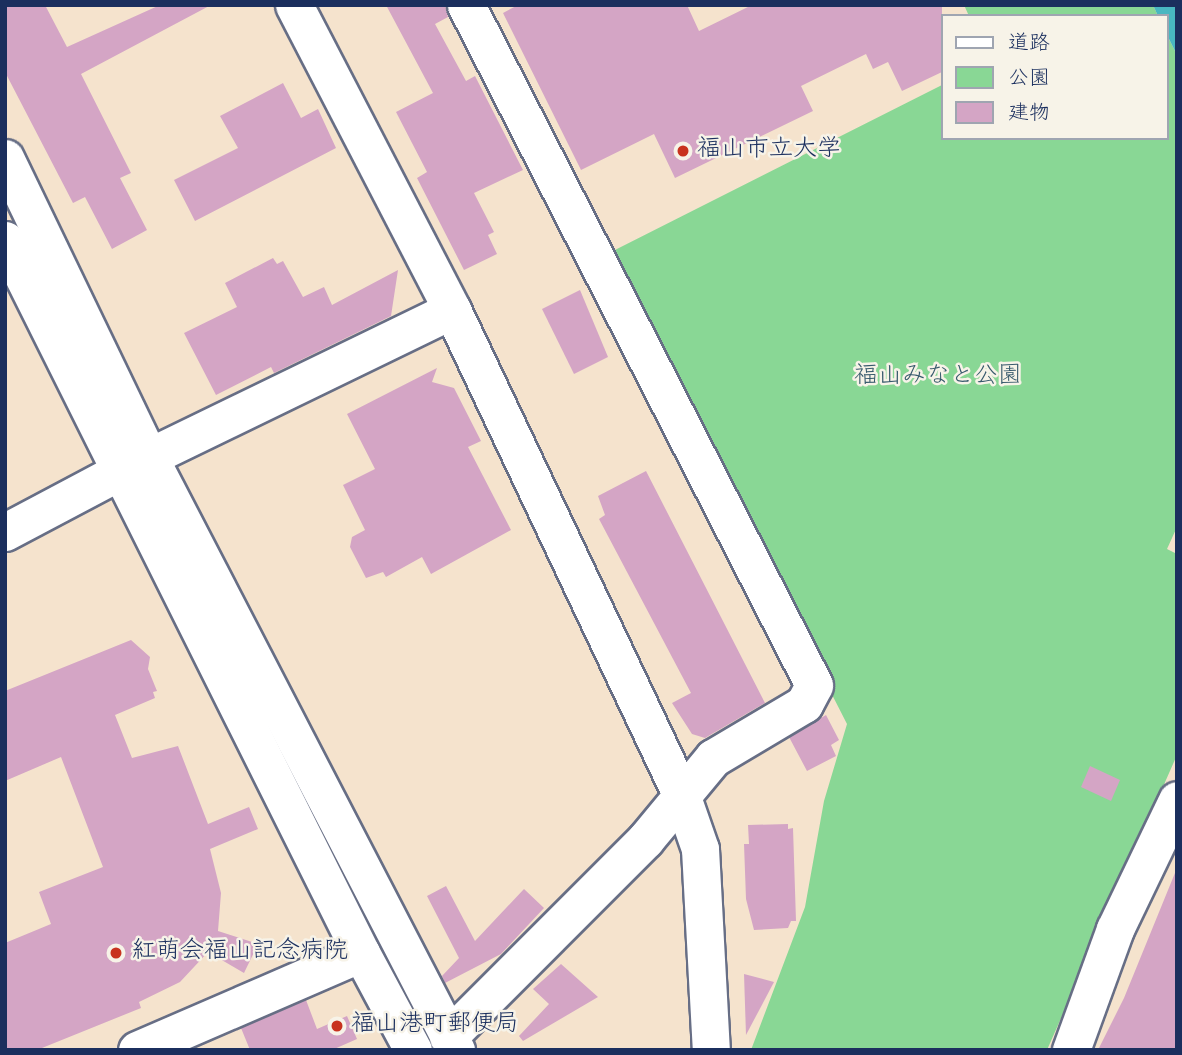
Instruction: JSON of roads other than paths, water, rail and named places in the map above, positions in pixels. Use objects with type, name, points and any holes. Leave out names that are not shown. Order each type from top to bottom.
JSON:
[{"type":"street","points":[[295,5],[452,310],[681,794],[700,849],[711,1050]]},
{"type":"street","points":[[5,240],[135,464],[452,1043],[645,839],[713,758],[804,704],[814,685],[466,5]]},
{"type":"street","points":[[5,158],[135,464],[360,953],[413,1050]]},
{"type":"street","points":[[5,532],[135,464],[452,310]]},
{"type":"street","points":[[1071,1050],[1115,929],[1177,800]]},
{"type":"street","points":[[159,1046],[360,953]]},
{"type":"water","points":[[1153,5],[1177,5],[1177,55],[1168,37],[1168,14],[1157,14]]},
{"type":"place","name":"福山市立大学","points":[[683,151]]},
{"type":"place","name":"紅萌会福山記念病院","points":[[116,953]]},
{"type":"place","name":"福山港町郵便局","points":[[337,1026]]},
{"type":"park label","name":"福山みなと公園","points":[[938,378]]}]
